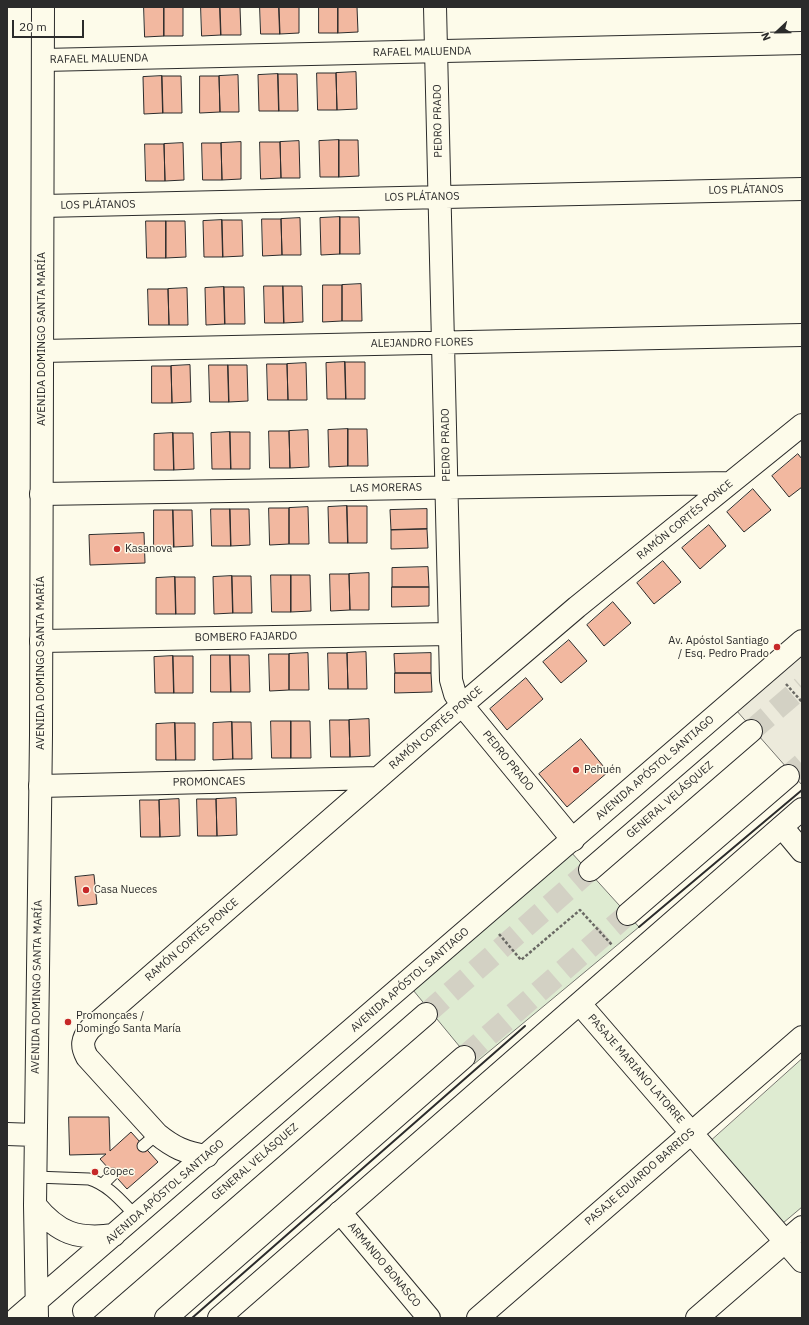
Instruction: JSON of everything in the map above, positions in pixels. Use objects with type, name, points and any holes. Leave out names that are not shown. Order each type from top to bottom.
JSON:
[{"type":"main road","name":"AVENIDA DOMINGO SANTA MARÍA","points":[[37,1310],[35,1135],[40,786],[43,7]]},
{"type":"main road","name":"PEDRO PRADO","points":[[435,7],[451,680],[455,694],[462,705],[573,840]]},
{"type":"main road","name":"RAFAEL MALUENDA","points":[[43,60],[802,43]]},
{"type":"main road","name":"LOS PLÁTANOS","points":[[42,206],[802,189]]},
{"type":"main road","name":"ALEJANDRO FLORES","points":[[42,351],[802,335]]},
{"type":"main road","name":"RAMÓN CORTÉS PONCE","points":[[207,1156],[193,1154],[179,1149],[168,1142],[150,1140],[87,1057],[83,1050],[82,1042],[85,1035],[90,1029],[378,778],[583,602],[802,425]]},
{"type":"main road","name":"LAS MORERAS","points":[[41,494],[730,483]]},
{"type":"main road","name":"BOMBERO FAJARDO","points":[[41,641],[450,634]]},
{"type":"main road","name":"AVENIDA APÓSTOL SANTIAGO","points":[[17,1318],[37,1310],[114,1235],[802,641]]},
{"type":"main road","name":"GENERAL VELÁSQUEZ","points":[[590,870],[751,730]]},
{"type":"main road","points":[[628,914],[788,776]]},
{"type":"main road","name":"PROMONCAES","points":[[40,786],[378,778]]},
{"type":"main road","points":[[218,1318],[802,809]]},
{"type":"main road","points":[[782,827],[802,851]]},
{"type":"main road","name":"PASAJE MARIANO LATORRE","points":[[580,1004],[802,1261]]},
{"type":"main road","name":"GENERAL VELÁSQUEZ","points":[[84,1311],[426,1014]]},
{"type":"main road","name":"PASAJE EDUARDO BARRIOS","points":[[478,1318],[802,1037]]},
{"type":"main road","points":[[166,1318],[464,1057]]},
{"type":"main road","points":[[7,1134],[35,1135]]},
{"type":"main road","points":[[35,1205],[51,1222],[69,1232],[82,1236],[96,1237],[114,1235]]},
{"type":"main road","name":"ARMANDO BONASCO","points":[[340,1212],[429,1318]]},
{"type":"main road","points":[[697,1318],[802,1228]]},
{"type":"lane","points":[[103,1184],[113,1174]]},
{"type":"lane","points":[[35,1177],[89,1179],[103,1184],[136,1216]]},
{"type":"path","points":[[484,916],[521,960],[580,910],[628,962]]},
{"type":"green space","points":[[570,851],[639,927],[474,1064],[413,990]]},
{"type":"green space","points":[[802,1059],[802,1207],[783,1223],[712,1140]]},
{"type":"shaded area","points":[[802,641],[802,785],[736,710]]},
{"type":"building","points":[[144,7],[164,7],[164,36],[145,37]]},
{"type":"building","points":[[164,7],[183,7],[183,36],[164,36]]},
{"type":"building","points":[[201,7],[220,7],[221,35],[202,36]]},
{"type":"building","points":[[220,7],[240,7],[241,35],[221,35]]},
{"type":"building","points":[[260,7],[279,7],[280,34],[261,34]]},
{"type":"building","points":[[279,7],[299,7],[299,33],[280,34]]},
{"type":"building","points":[[319,7],[338,7],[338,33],[319,33]]},
{"type":"building","points":[[338,7],[357,7],[358,32],[338,33]]},
{"type":"building","points":[[356,72],[357,109],[337,110],[336,73]]},
{"type":"building","points":[[317,73],[336,73],[337,110],[318,110]]},
{"type":"building","points":[[278,74],[297,74],[298,111],[279,111]]},
{"type":"building","points":[[278,74],[279,111],[259,111],[258,75]]},
{"type":"building","points":[[238,75],[239,112],[220,112],[219,76]]},
{"type":"building","points":[[162,76],[181,76],[182,113],[163,113]]},
{"type":"building","points":[[162,76],[163,113],[144,114],[143,77]]},
{"type":"building","points":[[200,76],[219,76],[220,112],[200,113]]},
{"type":"building","points":[[339,140],[358,140],[359,176],[339,177]]},
{"type":"building","points":[[339,140],[339,177],[320,177],[319,141]]},
{"type":"building","points":[[299,141],[300,178],[281,178],[280,142]]},
{"type":"building","points":[[241,142],[241,179],[222,180],[221,143]]},
{"type":"building","points":[[260,142],[280,142],[281,178],[261,179]]},
{"type":"building","points":[[183,143],[184,180],[165,181],[164,144]]},
{"type":"building","points":[[202,143],[221,143],[222,180],[203,180]]},
{"type":"building","points":[[145,144],[164,144],[165,181],[146,181]]},
{"type":"building","points":[[340,217],[359,217],[360,254],[340,254]]},
{"type":"building","points":[[340,217],[340,254],[321,255],[320,218]]},
{"type":"building","points":[[300,218],[301,255],[282,255],[281,219]]},
{"type":"building","points":[[262,219],[281,219],[282,255],[263,256]]},
{"type":"building","points":[[222,220],[242,220],[243,256],[223,257]]},
{"type":"building","points":[[222,220],[223,257],[204,257],[203,221]]},
{"type":"building","points":[[146,221],[166,221],[166,258],[147,258]]},
{"type":"building","points":[[166,221],[185,221],[186,257],[166,258]]},
{"type":"building","points":[[361,284],[362,321],[342,321],[342,285]]},
{"type":"building","points":[[323,285],[342,285],[342,321],[323,322]]},
{"type":"building","points":[[264,286],[283,286],[284,323],[265,323]]},
{"type":"building","points":[[283,286],[302,286],[303,322],[284,323]]},
{"type":"building","points":[[224,287],[225,324],[206,325],[205,288]]},
{"type":"building","points":[[224,287],[244,287],[245,324],[225,324]]},
{"type":"building","points":[[187,288],[188,325],[169,325],[168,289]]},
{"type":"building","points":[[148,289],[168,289],[169,325],[149,325]]},
{"type":"building","points":[[345,362],[365,362],[365,399],[346,399]]},
{"type":"building","points":[[345,362],[346,399],[327,399],[326,363]]},
{"type":"building","points":[[306,363],[307,400],[288,400],[287,364]]},
{"type":"building","points":[[267,364],[287,364],[288,400],[268,400]]},
{"type":"building","points":[[190,365],[191,402],[172,403],[171,366]]},
{"type":"building","points":[[209,365],[228,365],[229,402],[210,402]]},
{"type":"building","points":[[228,365],[247,365],[248,401],[229,402]]},
{"type":"building","points":[[152,366],[171,366],[172,403],[152,403]]},
{"type":"building","points":[[348,429],[367,429],[368,466],[348,466]]},
{"type":"building","points":[[348,429],[348,466],[329,467],[328,430]]},
{"type":"building","points":[[308,430],[309,467],[290,468],[289,431]]},
{"type":"building","points":[[269,431],[289,431],[290,468],[270,468]]},
{"type":"building","points":[[230,432],[231,469],[212,469],[211,433]]},
{"type":"building","points":[[230,432],[250,432],[250,469],[231,469]]},
{"type":"building","points":[[173,433],[193,433],[194,469],[174,470]]},
{"type":"building","points":[[173,433],[174,470],[154,470],[154,434]]},
{"type":"building","points":[[798,454],[802,459],[802,487],[789,497],[772,476]]},
{"type":"building","points":[[753,489],[771,510],[744,532],[727,512]]},
{"type":"building","points":[[347,506],[367,506],[367,543],[348,543]]},
{"type":"building","points":[[347,506],[348,543],[329,543],[328,507]]},
{"type":"building","points":[[308,507],[309,544],[289,544],[289,508]]},
{"type":"building","points":[[269,508],[289,508],[289,544],[270,545]]},
{"type":"building","points":[[211,509],[230,509],[231,546],[212,546]]},
{"type":"building","points":[[230,509],[249,509],[250,545],[231,546]]},
{"type":"building","points":[[427,509],[427,529],[391,530],[390,510]]},
{"type":"building","points":[[154,510],[173,510],[174,547],[154,547]]},
{"type":"building","points":[[173,510],[192,510],[193,546],[174,547]]},
{"type":"building","points":[[709,525],[726,546],[700,569],[682,548]]},
{"type":"building","points":[[427,529],[428,548],[391,549],[391,530]]},
{"type":"building","name":"Kasanova","points":[[144,533],[145,563],[90,565],[89,535]]},
{"type":"building","points":[[663,561],[681,582],[654,604],[637,583]]},
{"type":"building","points":[[428,567],[429,587],[392,587],[392,568]]},
{"type":"building","points":[[369,573],[369,610],[350,610],[349,574]]},
{"type":"building","points":[[330,574],[349,574],[350,610],[331,611]]},
{"type":"building","points":[[271,575],[291,575],[291,612],[272,612]]},
{"type":"building","points":[[291,575],[310,575],[311,611],[291,612]]},
{"type":"building","points":[[232,576],[251,576],[252,613],[233,613]]},
{"type":"building","points":[[232,576],[233,613],[214,614],[213,577]]},
{"type":"building","points":[[175,577],[195,577],[195,614],[176,614]]},
{"type":"building","points":[[175,577],[176,614],[156,614],[156,578]]},
{"type":"building","points":[[392,587],[429,587],[429,606],[392,607]]},
{"type":"building","points":[[613,602],[631,623],[604,646],[587,625]]},
{"type":"building","points":[[569,640],[587,661],[561,683],[543,662]]},
{"type":"building","points":[[366,652],[367,689],[348,689],[347,653]]},
{"type":"building","points":[[308,653],[309,690],[289,690],[289,654]]},
{"type":"building","points":[[328,653],[347,653],[348,689],[329,689]]},
{"type":"building","points":[[431,653],[431,673],[395,673],[394,654]]},
{"type":"building","points":[[269,654],[289,654],[289,690],[270,691]]},
{"type":"building","points":[[211,655],[230,655],[231,692],[211,692]]},
{"type":"building","points":[[230,655],[249,655],[250,692],[231,692]]},
{"type":"building","points":[[173,656],[193,656],[193,693],[174,693]]},
{"type":"building","points":[[173,656],[174,693],[155,693],[154,657]]},
{"type":"building","points":[[395,673],[431,673],[432,692],[395,693]]},
{"type":"building","points":[[526,678],[543,699],[507,730],[490,709]]},
{"type":"building","points":[[369,719],[370,756],[350,757],[349,720]]},
{"type":"building","points":[[330,720],[349,720],[350,757],[331,757]]},
{"type":"building","points":[[271,721],[291,721],[291,758],[272,758]]},
{"type":"building","points":[[291,721],[310,721],[311,758],[291,758]]},
{"type":"building","points":[[232,722],[251,722],[252,759],[233,759]]},
{"type":"building","points":[[232,722],[233,759],[213,760],[213,723]]},
{"type":"building","points":[[175,723],[195,723],[195,760],[176,760]]},
{"type":"building","points":[[175,723],[176,760],[156,760],[156,724]]},
{"type":"building","points":[[581,739],[608,772],[567,807],[539,774]]},
{"type":"building","points":[[236,798],[237,835],[217,836],[216,799]]},
{"type":"building","points":[[179,799],[180,836],[160,837],[159,800]]},
{"type":"building","points":[[197,799],[216,799],[217,836],[198,836]]},
{"type":"building","points":[[140,800],[159,800],[160,837],[141,837]]},
{"type":"building","name":"Casa Nueces","points":[[94,875],[97,904],[78,906],[75,877]]},
{"type":"building","points":[[69,1117],[109,1117],[110,1151],[131,1132],[158,1162],[127,1189],[100,1159],[106,1154],[70,1155]]},
{"type":"tunnel","points":[[751,731],[802,687]]},
{"type":"tunnel","points":[[788,776],[802,764]]},
{"type":"tunnel","points":[[426,1014],[590,870]]},
{"type":"tunnel","points":[[464,1057],[628,914]]},
{"type":"wall","points":[[639,927],[802,790]]},
{"type":"wall","points":[[192,1318],[525,1026]]},
{"type":"place","name":"Kasanova","points":[[117,549]]},
{"type":"place","name":"Av. Apóstol Santiago / Esq. Pedro Prado","points":[[777,647]]},
{"type":"place","name":"Pehuén","points":[[576,770]]},
{"type":"place","name":"Casa Nueces","points":[[86,890]]},
{"type":"place","name":"Promoncaes / Domingo Santa María","points":[[68,1022]]},
{"type":"place","name":"Copec","points":[[95,1172]]}]
